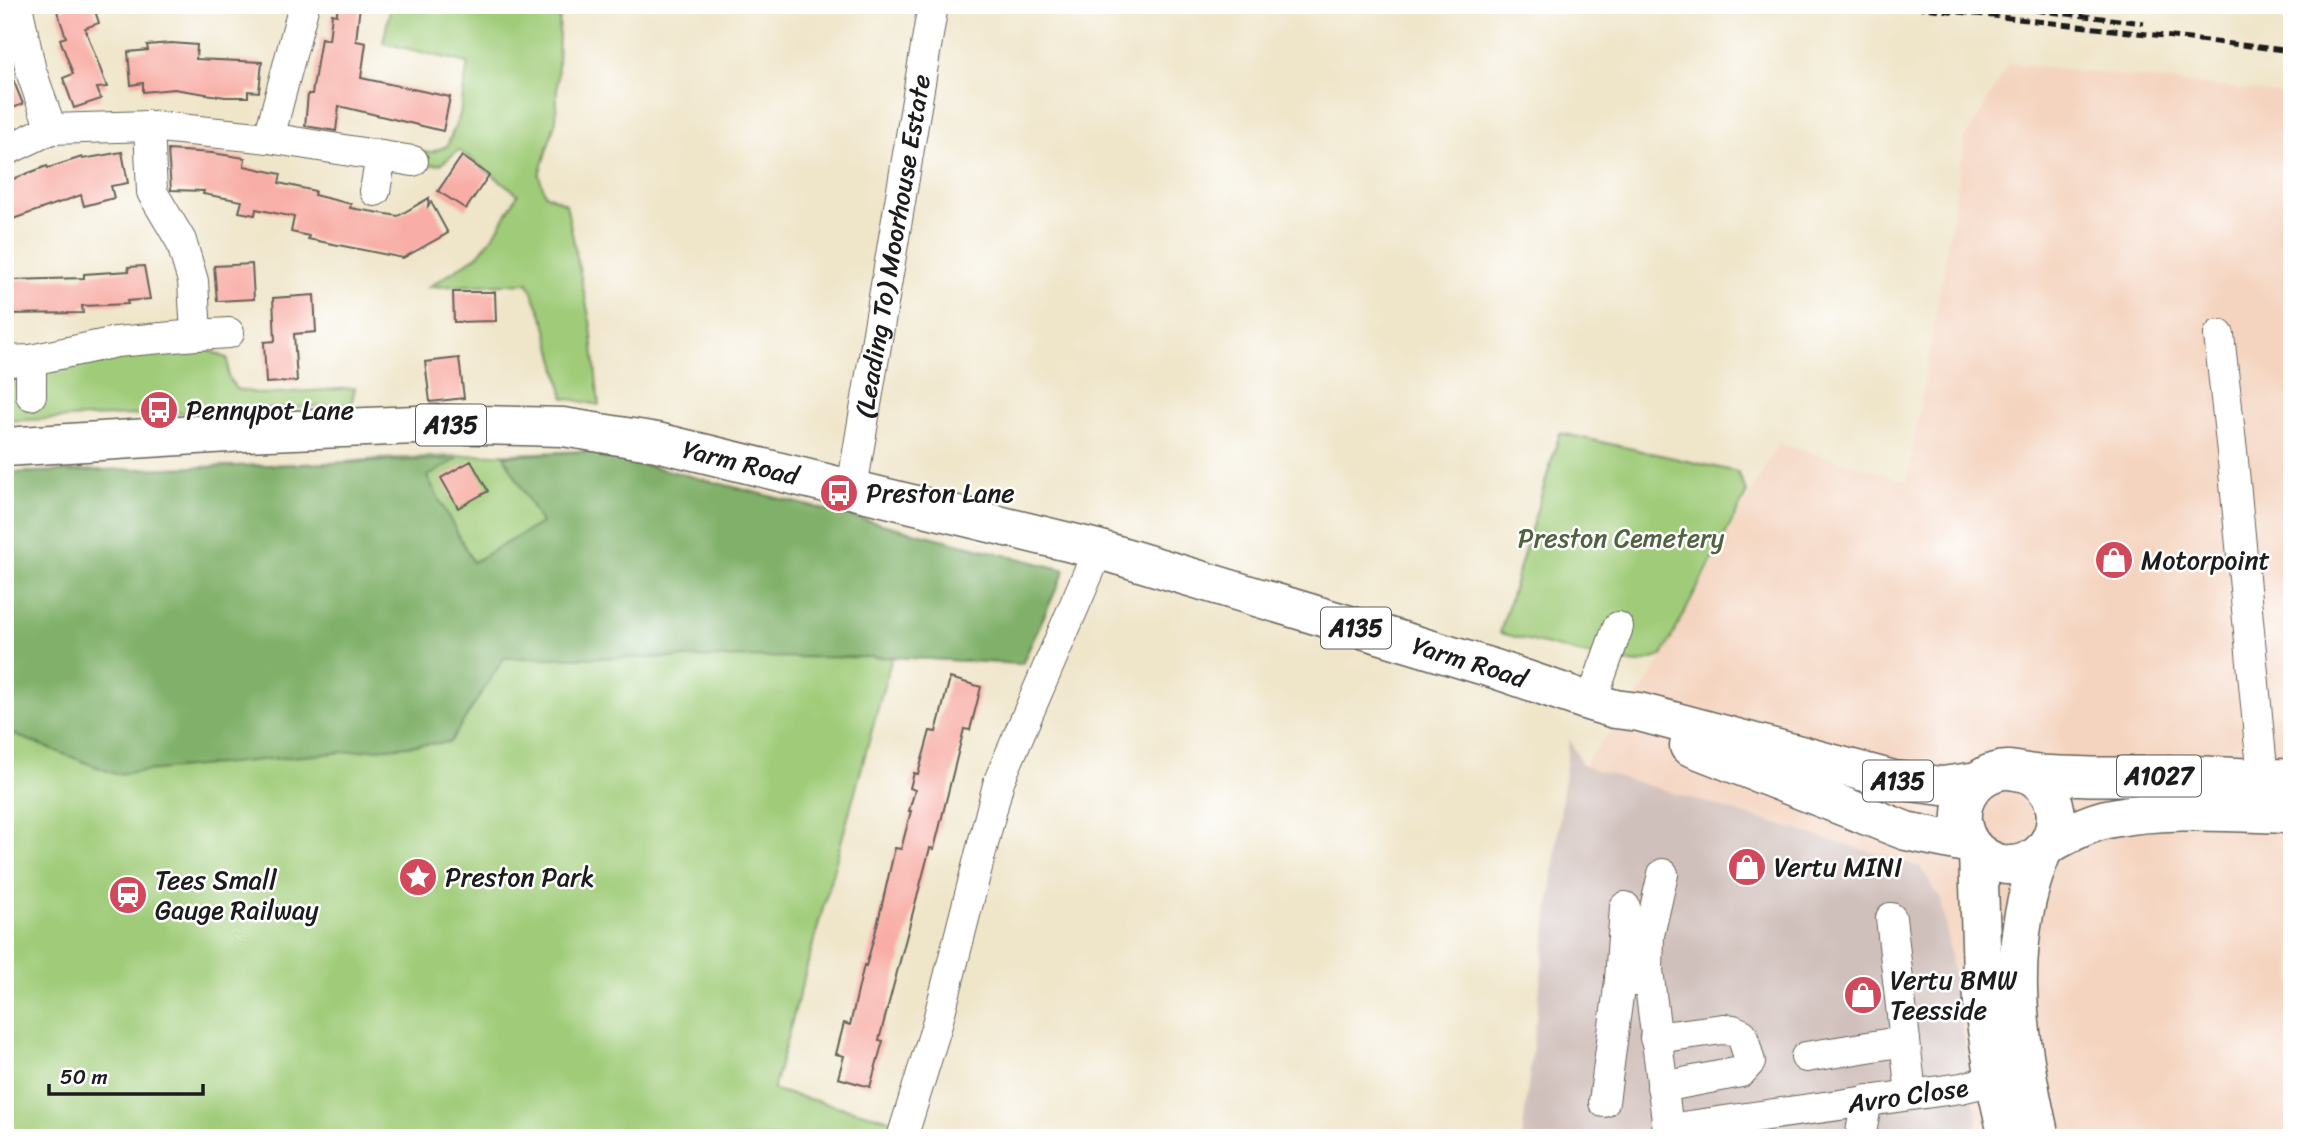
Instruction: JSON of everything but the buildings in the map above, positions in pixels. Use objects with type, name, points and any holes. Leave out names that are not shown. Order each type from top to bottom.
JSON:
[{"type":"main road","name":"Yarm Road","points":[[5,447],[244,432],[401,426],[563,427],[657,442],[1097,549],[1495,669],[1603,705]]},
{"type":"main road","name":"A135","points":[[1603,705],[1639,712],[1895,780],[1942,786],[1978,782]]},
{"type":"main road","name":"A135","points":[[1603,705],[1693,748],[1906,831],[1974,848]]},
{"type":"main road","points":[[2040,1138],[2027,1076],[2017,993],[2018,939],[2030,882],[2057,822],[2056,810],[2046,787],[2027,773],[2006,769],[1986,775],[1969,792],[1962,818],[1964,832],[1974,848],[1989,860],[2022,863],[2045,848]]},
{"type":"main road","name":"A1027","points":[[2027,773],[2277,779]]},
{"type":"main road","name":"A1027","points":[[2045,848],[2085,826],[2112,818],[2202,812],[2292,814]]},
{"type":"main road","points":[[1974,848],[1982,986],[1995,1080],[2008,1138]]},
{"type":"street","points":[[17,5],[31,71],[51,129]]},
{"type":"street","points":[[269,138],[304,5]]},
{"type":"street","name":"(Leading To) Moorhouse Estate","points":[[852,488],[933,5]]},
{"type":"street","points":[[149,126],[152,192],[181,241],[193,281],[196,335]]},
{"type":"street","points":[[5,151],[51,129],[149,126],[269,138],[413,161]]},
{"type":"street","points":[[375,191],[381,156]]},
{"type":"street","points":[[31,395],[18,360],[116,342],[229,333]]},
{"type":"street","points":[[2219,335],[2277,779]]},
{"type":"street","points":[[902,1138],[936,1028],[999,780],[1097,549]]},
{"type":"street","points":[[1603,705],[1618,627]]},
{"type":"street","points":[[1655,1038],[1723,1029],[1734,1030],[1742,1034],[1750,1062],[1741,1072],[1662,1087],[1655,1038],[1649,982],[1649,934],[1663,874]]},
{"type":"street","points":[[1604,1102],[1620,981],[1625,908]]},
{"type":"street","points":[[1891,918],[1911,1094]]},
{"type":"street","points":[[1620,981],[1649,982]]},
{"type":"street","points":[[1806,1057],[1905,1041]]},
{"type":"street","name":"Avro Close","points":[[1662,1087],[1668,1129],[1779,1126],[1867,1100],[1995,1080]]},
{"type":"street","points":[[1860,1138],[1867,1100]]},
{"type":"shaded area","points":[[2009,63],[2292,95],[2292,1138],[1980,1138],[1978,1129],[1583,766],[1651,678],[1778,443],[1908,481],[1965,139]]},
{"type":"shaded area","points":[[1569,739],[1583,766],[1920,867],[1941,899],[1980,1138],[1522,1138]]},
{"type":"green space","points":[[391,5],[560,5],[556,120],[539,175],[545,194],[566,204],[591,326],[599,405],[564,398],[545,322],[528,283],[429,287],[478,255],[496,232],[518,194],[459,150],[441,164],[411,167],[415,153],[432,152],[447,146],[460,115],[468,63],[383,43]]},
{"type":"green space","points":[[196,344],[228,359],[228,376],[236,389],[262,394],[355,388],[351,405],[5,421],[5,371],[47,368]]},
{"type":"green space","name":"Preston Cemetery","points":[[1560,433],[1738,472],[1747,493],[1662,656],[1640,663],[1607,660],[1500,633]]},
{"type":"green space","name":"Preston Park","points":[[589,451],[1065,570],[1022,664],[892,657],[773,1090],[892,1120],[886,1138],[5,1138],[5,483],[208,475],[379,459]]},
{"type":"green space","points":[[589,451],[1065,570],[1022,664],[892,657],[504,658],[450,742],[115,774],[5,731],[5,473],[458,459],[427,477],[473,562],[541,523],[504,456]]},
{"type":"railway","points":[[1899,5],[2292,51]]},
{"type":"railway","points":[[1991,5],[2144,23]]},
{"type":"place","name":"Pennypot Lane","points":[[159,410]]},
{"type":"place","name":"Preston Lane","points":[[839,493]]},
{"type":"place","name":"Motorpoint","points":[[2114,560]]},
{"type":"place","name":"Vertu MINI","points":[[1747,867]]},
{"type":"place","name":"Preston Park","points":[[418,877]]},
{"type":"place","name":"Tees Small Gauge Railway","points":[[128,895]]},
{"type":"place","name":"Vertu BMW Teesside","points":[[1863,995]]}]
